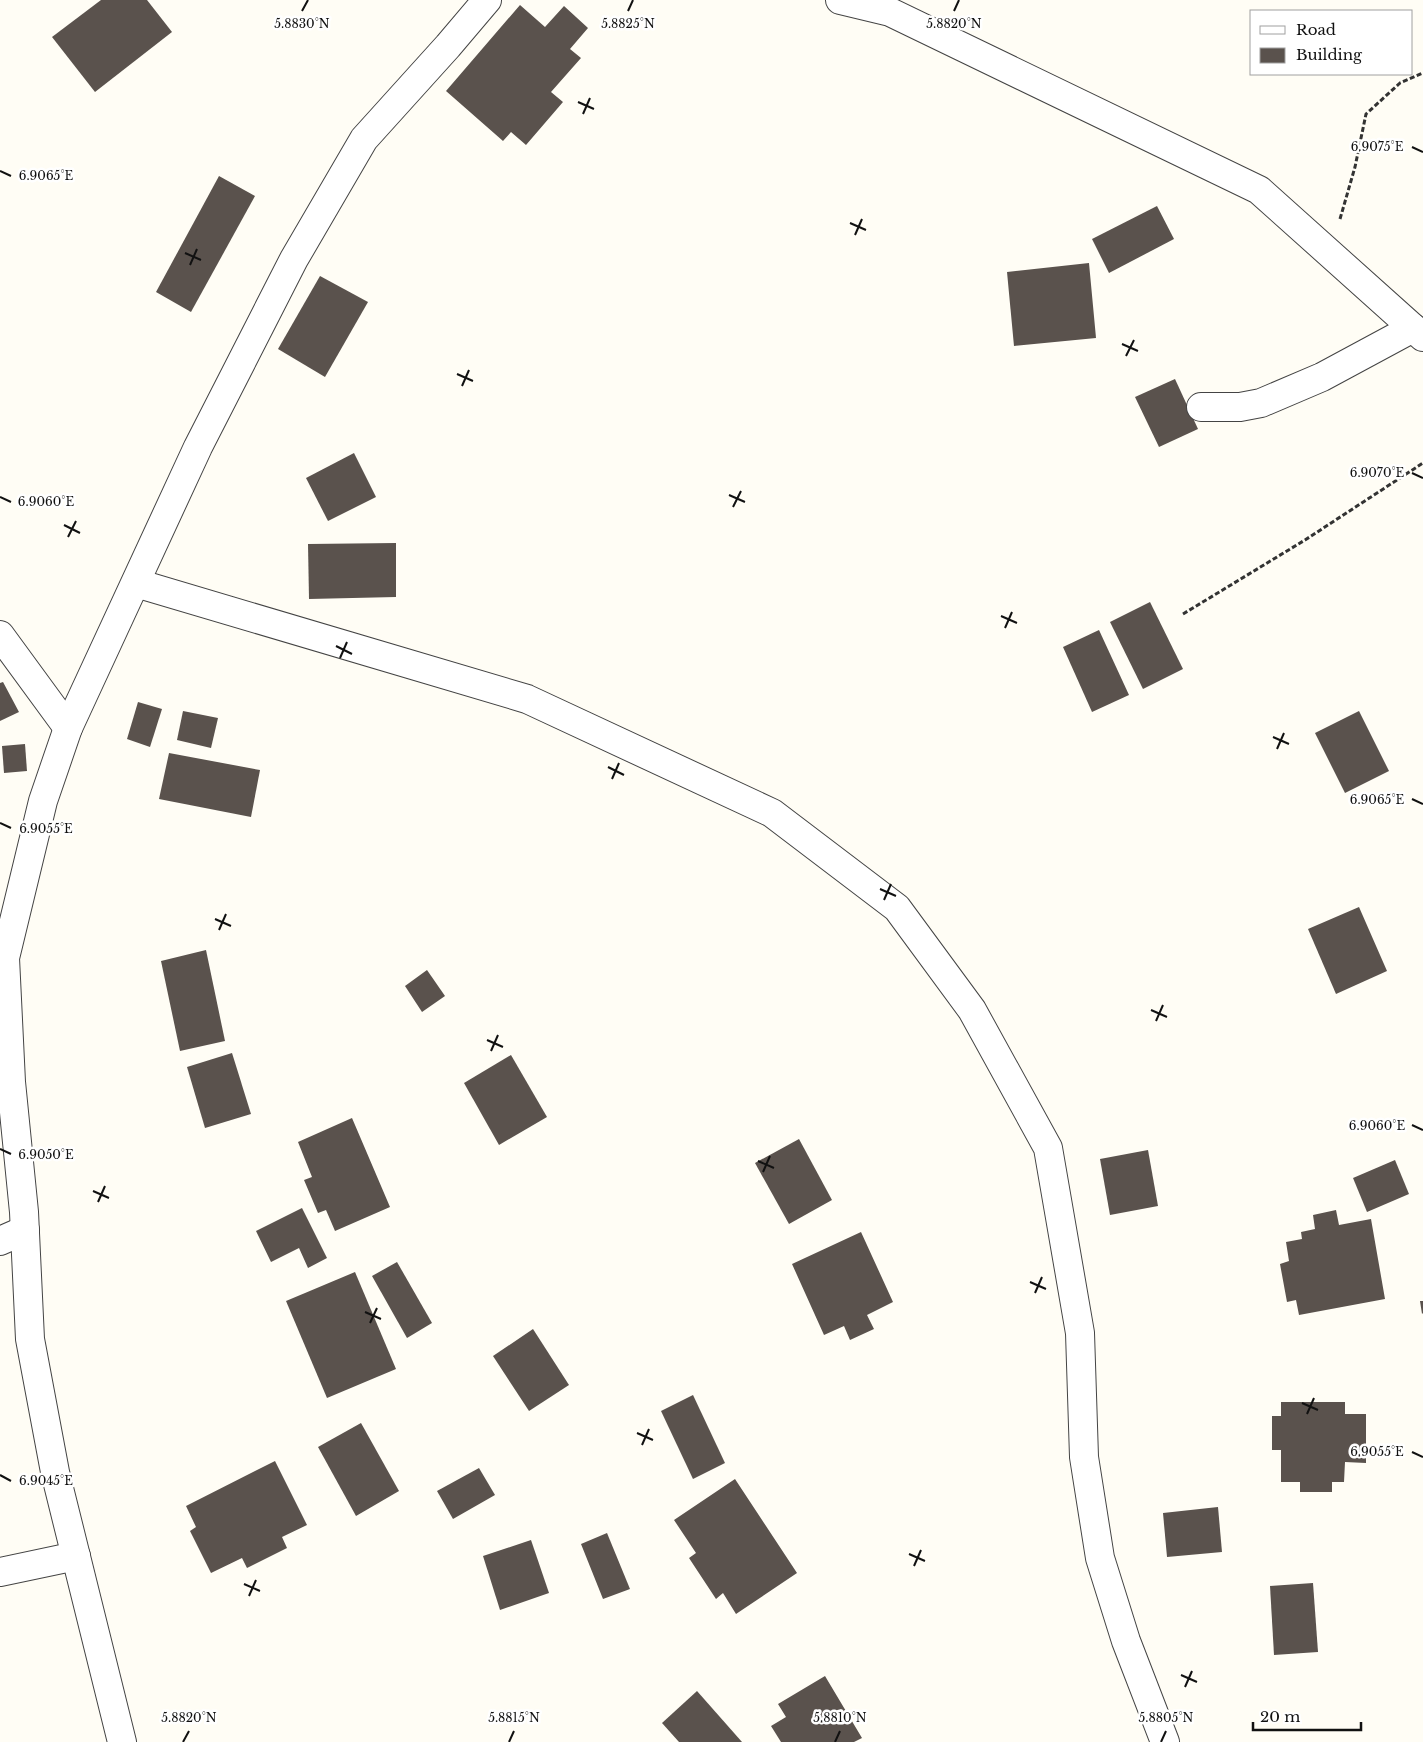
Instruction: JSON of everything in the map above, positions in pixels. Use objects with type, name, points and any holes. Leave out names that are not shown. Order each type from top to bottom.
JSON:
[{"type":"street","points":[[122,1742],[55,1472],[30,1339],[25,1230],[11,1082],[5,958],[43,801],[68,728],[198,447],[294,259],[364,139],[487,0]]},
{"type":"street","points":[[840,0],[890,12],[1259,190],[1418,333],[1261,403],[1240,408],[1201,406]]},
{"type":"street","points":[[136,583],[527,699],[772,813],[897,908],[972,1010],[1048,1148],[1080,1333],[1084,1457],[1100,1558],[1126,1642],[1165,1742]]},
{"type":"street","points":[[0,635],[68,728]]},
{"type":"street","points":[[0,1241],[25,1230]]},
{"type":"street","points":[[0,1572],[76,1556]]},
{"type":"path","points":[[1330,254],[1355,167],[1366,114],[1400,83],[1423,73]]},
{"type":"path","points":[[1183,614],[1305,540],[1423,463]]},
{"type":"building","points":[[101,0],[147,0],[172,32],[95,92],[52,37]]},
{"type":"building","points":[[520,5],[545,27],[564,6],[588,28],[570,49],[581,58],[551,92],[563,102],[526,145],[511,132],[503,141],[446,91]]},
{"type":"building","points":[[219,176],[255,196],[191,312],[156,292]]},
{"type":"building","points":[[1157,206],[1174,239],[1109,273],[1092,239]]},
{"type":"building","points":[[1089,263],[1096,338],[1014,346],[1007,272]]},
{"type":"building","points":[[320,276],[368,302],[325,377],[278,349]]},
{"type":"building","points":[[1175,379],[1198,429],[1159,447],[1135,397]]},
{"type":"building","points":[[354,453],[376,497],[328,521],[306,478]]},
{"type":"building","points":[[396,543],[396,597],[309,599],[308,544]]},
{"type":"building","points":[[1150,602],[1183,669],[1143,689],[1110,622]]},
{"type":"building","points":[[1099,630],[1129,695],[1092,712],[1063,647]]},
{"type":"building","points":[[3,682],[19,712],[0,721],[0,683]]},
{"type":"building","points":[[138,702],[162,709],[150,747],[127,739]]},
{"type":"building","points":[[183,711],[218,718],[211,748],[177,740]]},
{"type":"building","points":[[1359,711],[1389,771],[1345,793],[1315,733]]},
{"type":"building","points":[[25,744],[27,771],[4,773],[2,746]]},
{"type":"building","points":[[169,753],[260,770],[251,817],[159,799]]},
{"type":"building","points":[[1359,907],[1387,971],[1336,994],[1308,929]]},
{"type":"building","points":[[206,950],[225,1041],[180,1051],[161,961]]},
{"type":"building","points":[[427,970],[445,996],[422,1012],[405,986]]},
{"type":"building","points":[[232,1053],[251,1114],[205,1128],[187,1067]]},
{"type":"building","points":[[511,1055],[547,1117],[499,1145],[464,1083]]},
{"type":"building","points":[[352,1118],[390,1207],[335,1231],[326,1210],[318,1213],[304,1180],[312,1177],[298,1142]]},
{"type":"building","points":[[799,1139],[832,1200],[789,1224],[755,1163]]},
{"type":"building","points":[[1148,1150],[1158,1206],[1110,1215],[1100,1159]]},
{"type":"building","points":[[1395,1160],[1409,1194],[1367,1212],[1353,1178]]},
{"type":"building","points":[[302,1208],[327,1258],[308,1268],[299,1248],[271,1262],[256,1231]]},
{"type":"building","points":[[1336,1210],[1339,1225],[1371,1219],[1385,1299],[1299,1315],[1296,1300],[1287,1302],[1280,1264],[1289,1261],[1286,1242],[1302,1239],[1301,1232],[1315,1229],[1313,1215]]},
{"type":"building","points":[[861,1232],[893,1302],[867,1315],[874,1329],[850,1340],[844,1326],[824,1335],[792,1264]]},
{"type":"building","points":[[397,1262],[432,1323],[407,1338],[372,1276]]},
{"type":"building","points":[[355,1272],[396,1369],[327,1398],[286,1301]]},
{"type":"building","points":[[1420,1301],[1423,1301],[1422,1314]]},
{"type":"building","points":[[533,1329],[569,1385],[529,1411],[493,1356]]},
{"type":"building","points":[[693,1395],[725,1463],[693,1479],[661,1411]]},
{"type":"building","points":[[1281,1402],[1345,1402],[1345,1414],[1366,1414],[1366,1463],[1345,1462],[1344,1482],[1332,1482],[1332,1492],[1300,1492],[1300,1482],[1281,1482],[1281,1450],[1272,1450],[1272,1416],[1281,1416]]},
{"type":"building","points":[[361,1423],[399,1491],[356,1516],[318,1447]]},
{"type":"building","points":[[275,1461],[307,1525],[282,1537],[287,1548],[247,1568],[242,1558],[211,1573],[190,1531],[196,1527],[186,1506]]},
{"type":"building","points":[[479,1468],[495,1495],[453,1519],[437,1491]]},
{"type":"building","points":[[735,1479],[797,1573],[736,1614],[723,1593],[716,1599],[689,1558],[696,1553],[674,1520]]},
{"type":"building","points":[[1218,1507],[1222,1552],[1167,1557],[1163,1513]]},
{"type":"building","points":[[607,1533],[630,1589],[603,1599],[581,1544]]},
{"type":"building","points":[[531,1540],[549,1593],[500,1610],[483,1556]]},
{"type":"building","points":[[1313,1583],[1318,1652],[1274,1655],[1270,1586]]},
{"type":"building","points":[[825,1676],[862,1738],[854,1742],[781,1742],[771,1726],[786,1717],[778,1704]]},
{"type":"building","points":[[697,1691],[742,1742],[679,1742],[662,1723]]}]
